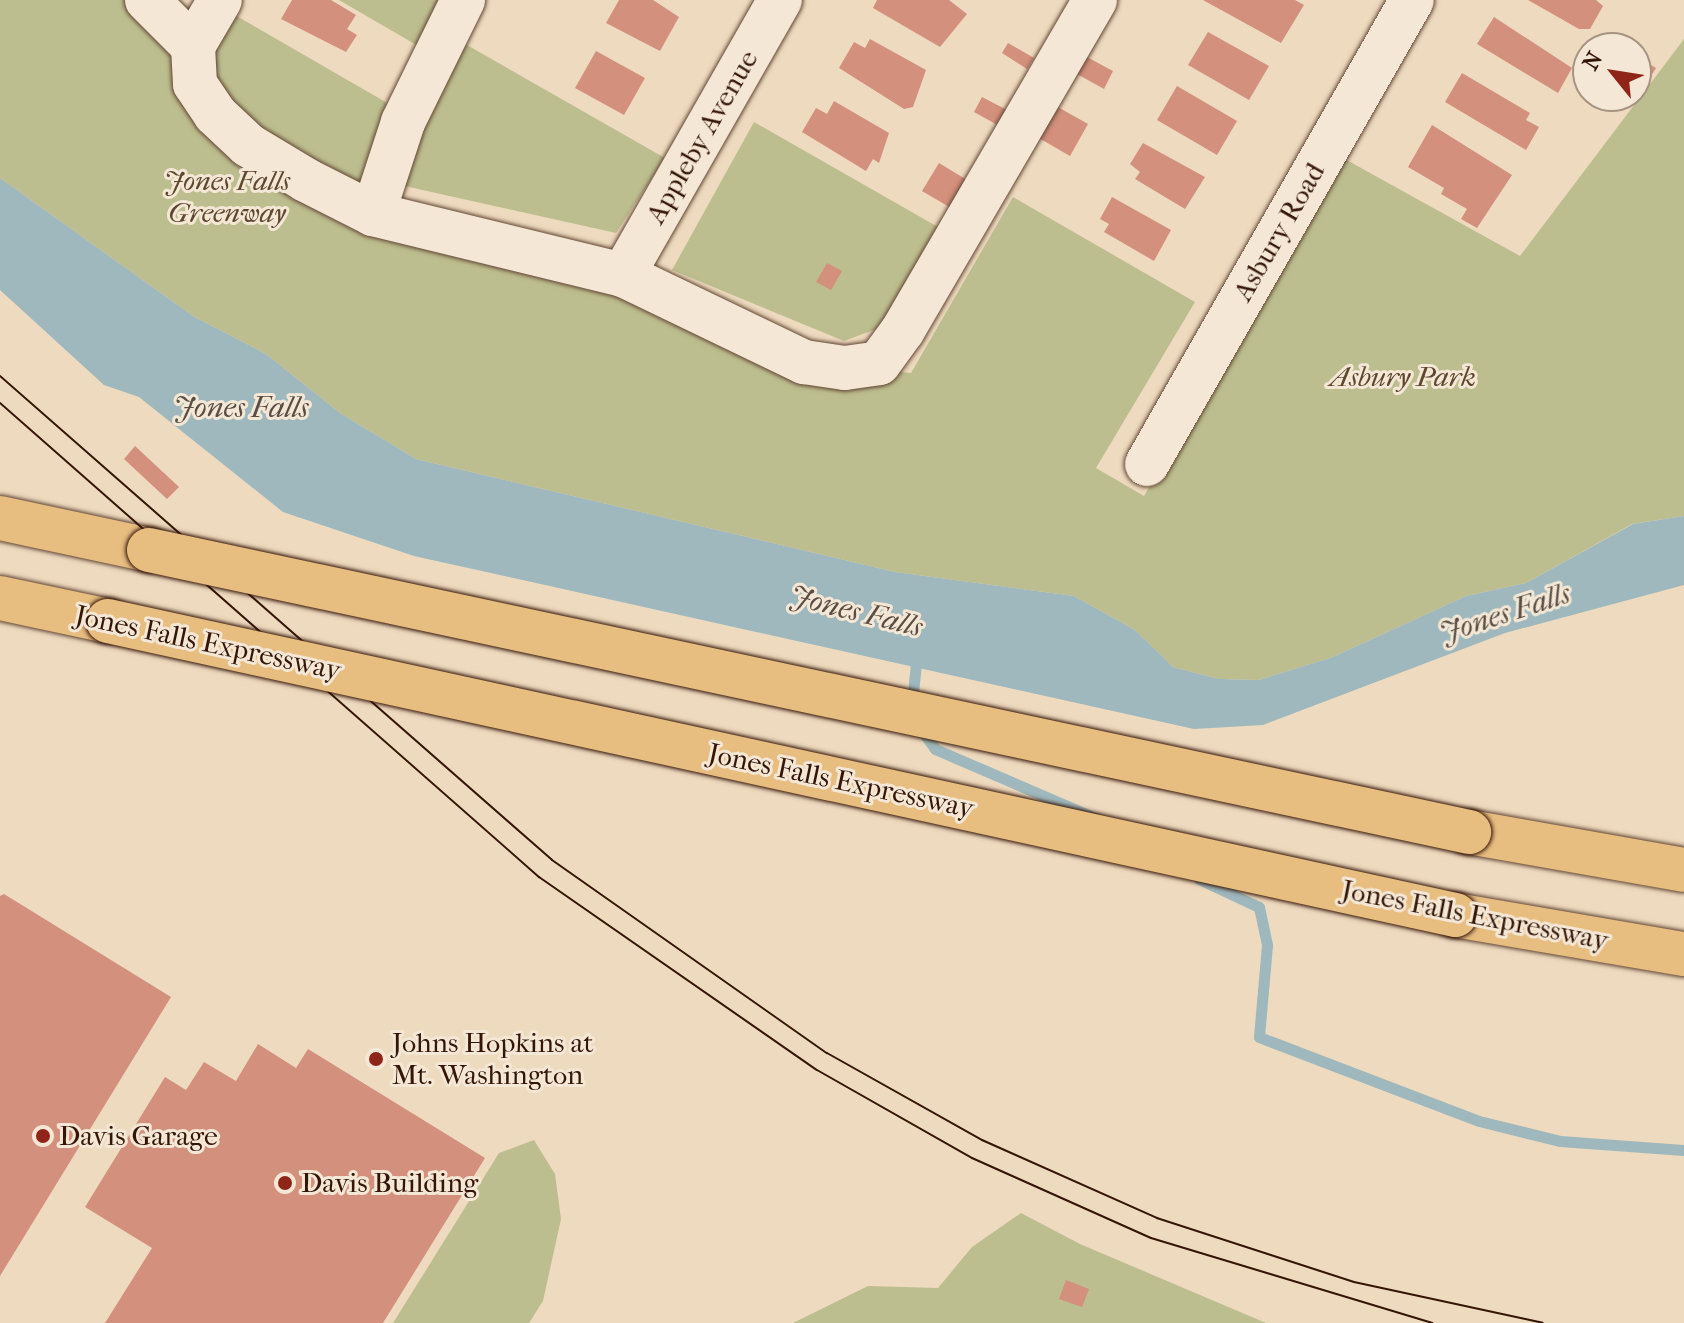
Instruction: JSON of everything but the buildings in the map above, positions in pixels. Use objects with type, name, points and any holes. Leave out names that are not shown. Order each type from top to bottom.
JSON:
[{"type":"highway","points":[[0,518],[1469,832],[1684,870]]},
{"type":"highway","name":"Jones Falls Expressway","points":[[0,598],[1455,915],[1684,954]]},
{"type":"street","points":[[147,0],[193,46]]},
{"type":"street","points":[[220,0],[193,46],[195,84],[248,145],[373,214],[623,275],[804,362],[845,368],[879,363],[1095,0]]},
{"type":"street","points":[[373,214],[403,122],[463,0]]},
{"type":"street","name":"Appleby Avenue","points":[[623,275],[780,0]]},
{"type":"street","name":"Asbury Road","points":[[1147,464],[1412,0]]},
{"type":"green space","points":[[0,0],[151,0],[183,19],[235,15],[408,115],[453,37],[665,158],[616,233],[400,185],[346,223],[517,257],[793,362],[911,373],[1013,197],[1195,302],[1096,468],[1144,496],[1343,158],[1520,256],[1629,112],[1652,112],[1652,81],[1684,39],[1684,516],[1632,524],[1526,583],[1466,596],[1333,657],[1259,680],[1219,679],[1173,667],[1135,630],[1074,596],[895,572],[416,459],[340,413],[266,354],[193,316],[0,178]]},
{"type":"green space","points":[[339,0],[454,0],[425,50]]},
{"type":"green space","points":[[754,122],[938,227],[879,328],[844,341],[672,270]]},
{"type":"green space","points":[[534,1140],[555,1174],[561,1219],[543,1301],[529,1323],[393,1323],[499,1153]]},
{"type":"green space","points":[[1021,1213],[1080,1244],[1266,1323],[793,1323],[868,1286],[938,1288],[972,1247]]},
{"type":"water","name":"Jones Falls","points":[[0,178],[193,316],[266,354],[340,413],[416,459],[895,572],[1074,596],[1135,630],[1173,667],[1219,679],[1259,680],[1333,657],[1466,596],[1526,583],[1633,524],[1684,516],[1684,585],[1505,633],[1263,725],[1194,729],[414,556],[283,512],[139,397],[104,385],[0,290]]},
{"type":"waterway","points":[[912,703],[917,653]]},
{"type":"waterway","points":[[917,724],[935,749],[1102,821]]},
{"type":"waterway","points":[[1199,879],[1259,907],[1267,945],[1259,1037],[1479,1121],[1560,1141],[1684,1150]]},
{"type":"tram line","points":[[0,376],[552,860],[827,1053],[982,1140],[1157,1218],[1354,1282],[1543,1323]]},
{"type":"tram line","points":[[0,403],[539,877],[817,1070],[972,1158],[1151,1238],[1432,1323]]},
{"type":"place","name":"Johns Hopkins at Mt. Washington","points":[[376,1059]]},
{"type":"place","name":"Davis Garage","points":[[43,1136]]},
{"type":"place","name":"Davis Building","points":[[285,1183]]},
{"type":"park label","name":"Jones Falls Greenway","points":[[227,197]]},
{"type":"park label","name":"Asbury Park","points":[[1403,377]]}]
